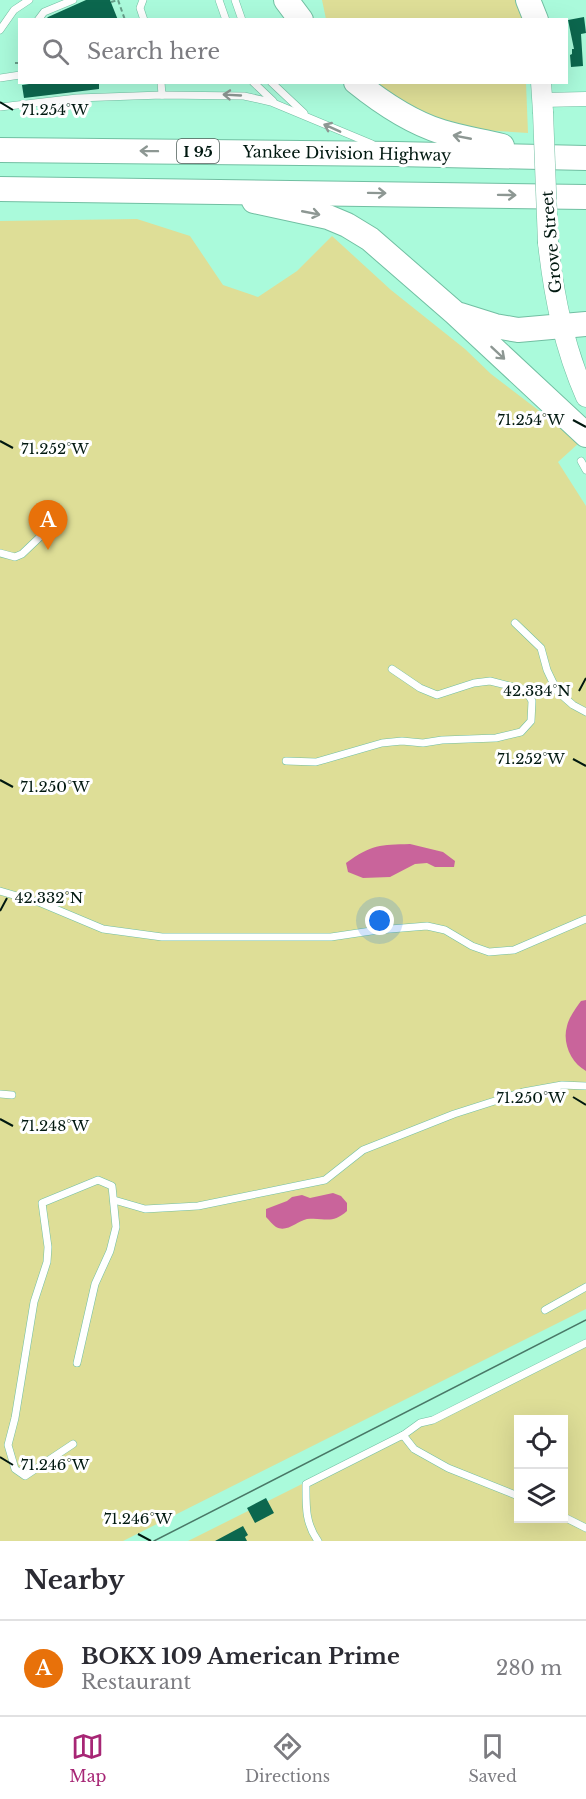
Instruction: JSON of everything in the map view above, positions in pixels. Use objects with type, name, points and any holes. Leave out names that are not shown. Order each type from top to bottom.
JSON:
[{"type":"highway","points":[[286,0],[301,18]]},
{"type":"highway","points":[[303,0],[303,18]]},
{"type":"highway","points":[[528,0],[536,18]]},
{"type":"highway","points":[[359,84],[398,112],[426,126],[539,157]]},
{"type":"highway","name":"Yankee Division Highway","points":[[0,150],[586,158]]},
{"type":"highway","points":[[0,189],[586,197]]},
{"type":"highway","points":[[0,201],[66,189]]},
{"type":"highway","points":[[213,191],[285,209],[322,215],[347,225],[382,248],[586,435]]},
{"type":"highway","points":[[561,196],[586,203]]},
{"type":"highway","points":[[455,313],[508,329],[525,330],[586,324]]},
{"type":"main road","points":[[537,18],[538,0]]},
{"type":"main road","name":"Grove Street","points":[[542,98],[548,243],[552,283],[567,349],[586,397]]},
{"type":"street","points":[[542,98],[586,99]]},
{"type":"lane","points":[[0,30],[14,10],[29,0]]},
{"type":"lane","points":[[40,18],[47,10],[73,0]]},
{"type":"lane","points":[[143,0],[140,8],[143,18]]},
{"type":"lane","points":[[219,0],[225,18]]},
{"type":"lane","points":[[234,0],[241,18]]},
{"type":"lane","points":[[0,78],[18,75]]},
{"type":"lane","points":[[161,84],[162,95]]},
{"type":"lane","points":[[255,84],[283,107]]},
{"type":"lane","points":[[273,84],[308,117]]},
{"type":"lane","points":[[0,107],[77,98],[162,95],[244,96],[283,107],[396,154]]},
{"type":"lane","points":[[581,461],[586,470]]},
{"type":"lane","points":[[0,553],[15,557],[22,554],[43,534]]},
{"type":"lane","points":[[515,623],[542,648],[557,691],[573,705],[586,712]]},
{"type":"lane","points":[[286,761],[316,762],[382,743],[496,738],[520,732],[531,721],[532,701],[526,690],[490,681],[474,683],[437,695],[420,688],[392,669]]},
{"type":"lane","points":[[0,891],[41,903],[104,929],[162,937],[331,937],[427,926],[445,930],[472,946],[489,952],[514,950],[586,919]]},
{"type":"lane","points":[[114,1200],[145,1209],[198,1206],[325,1180],[363,1150],[454,1114],[523,1092],[562,1085],[586,1086]]},
{"type":"lane","points":[[0,1095],[12,1095]]},
{"type":"lane","points":[[74,1444],[25,1476],[15,1468],[8,1445],[15,1419],[34,1302],[47,1262],[48,1247],[42,1203],[98,1180],[112,1186],[116,1227],[110,1251],[95,1284],[77,1363]]},
{"type":"lane","points":[[545,1310],[586,1287]]},
{"type":"lane","points":[[318,1541],[311,1531],[306,1516],[306,1484],[402,1436],[420,1423],[433,1420],[586,1343]]},
{"type":"lane","points":[[402,1436],[414,1449],[448,1468],[514,1494]]},
{"type":"lane","points":[[568,1519],[586,1528]]},
{"type":"path","points":[[111,2],[124,0]]},
{"type":"path","points":[[118,2],[124,18]]},
{"type":"green space","points":[[322,0],[519,0],[525,18],[326,18]]},
{"type":"green space","points":[[375,84],[526,84],[528,133],[481,130],[422,114]]},
{"type":"green space","points":[[137,219],[190,236],[223,285],[258,297],[297,271],[332,236],[391,290],[465,349],[491,374],[580,442],[558,462],[586,506],[586,1309],[123,1541],[0,1541],[0,221]]},
{"type":"green space","points":[[586,1342],[586,1541],[188,1541]]},
{"type":"shaded area","points":[[410,844],[443,852],[455,861],[454,867],[435,867],[427,863],[415,864],[390,877],[363,878],[348,872],[346,863],[363,852],[383,845]]},
{"type":"shaded area","points":[[586,1000],[586,1071],[572,1058],[567,1046],[566,1032],[571,1016],[581,1001]]},
{"type":"shaded area","points":[[333,1193],[341,1196],[347,1203],[347,1211],[337,1218],[307,1219],[284,1229],[276,1227],[266,1217],[266,1209],[292,1197],[302,1195],[310,1198]]},
{"type":"building","points":[[86,0],[110,0],[117,18],[47,18]]},
{"type":"building","points":[[584,17],[586,33],[581,34],[583,66],[571,67],[570,55],[574,49],[568,20]]},
{"type":"building","points":[[99,84],[99,89],[24,98],[22,85]]},
{"type":"building","points":[[266,1498],[274,1513],[255,1523],[247,1508]]},
{"type":"building","points":[[243,1526],[248,1535],[245,1537],[247,1541],[215,1541]]},
{"type":"tram line","points":[[154,1541],[586,1320]]},
{"type":"place","name":"BOKX 109 American Prime","points":[[48,550]]}]
